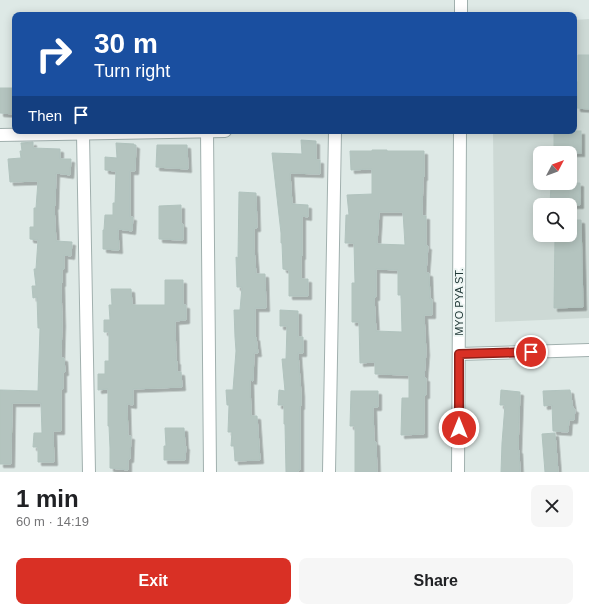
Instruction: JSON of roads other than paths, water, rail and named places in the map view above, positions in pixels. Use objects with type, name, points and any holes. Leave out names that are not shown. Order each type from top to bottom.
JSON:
[{"type":"street","points":[[461,0],[461,12]]},
{"type":"street","points":[[0,136],[83,134],[89,472]]},
{"type":"street","points":[[207,134],[210,472]]},
{"type":"street","points":[[329,472],[335,134]]},
{"type":"street","name":"MYO PYA ST.","points":[[458,472],[460,134]]},
{"type":"street","points":[[459,354],[589,350]]}]
